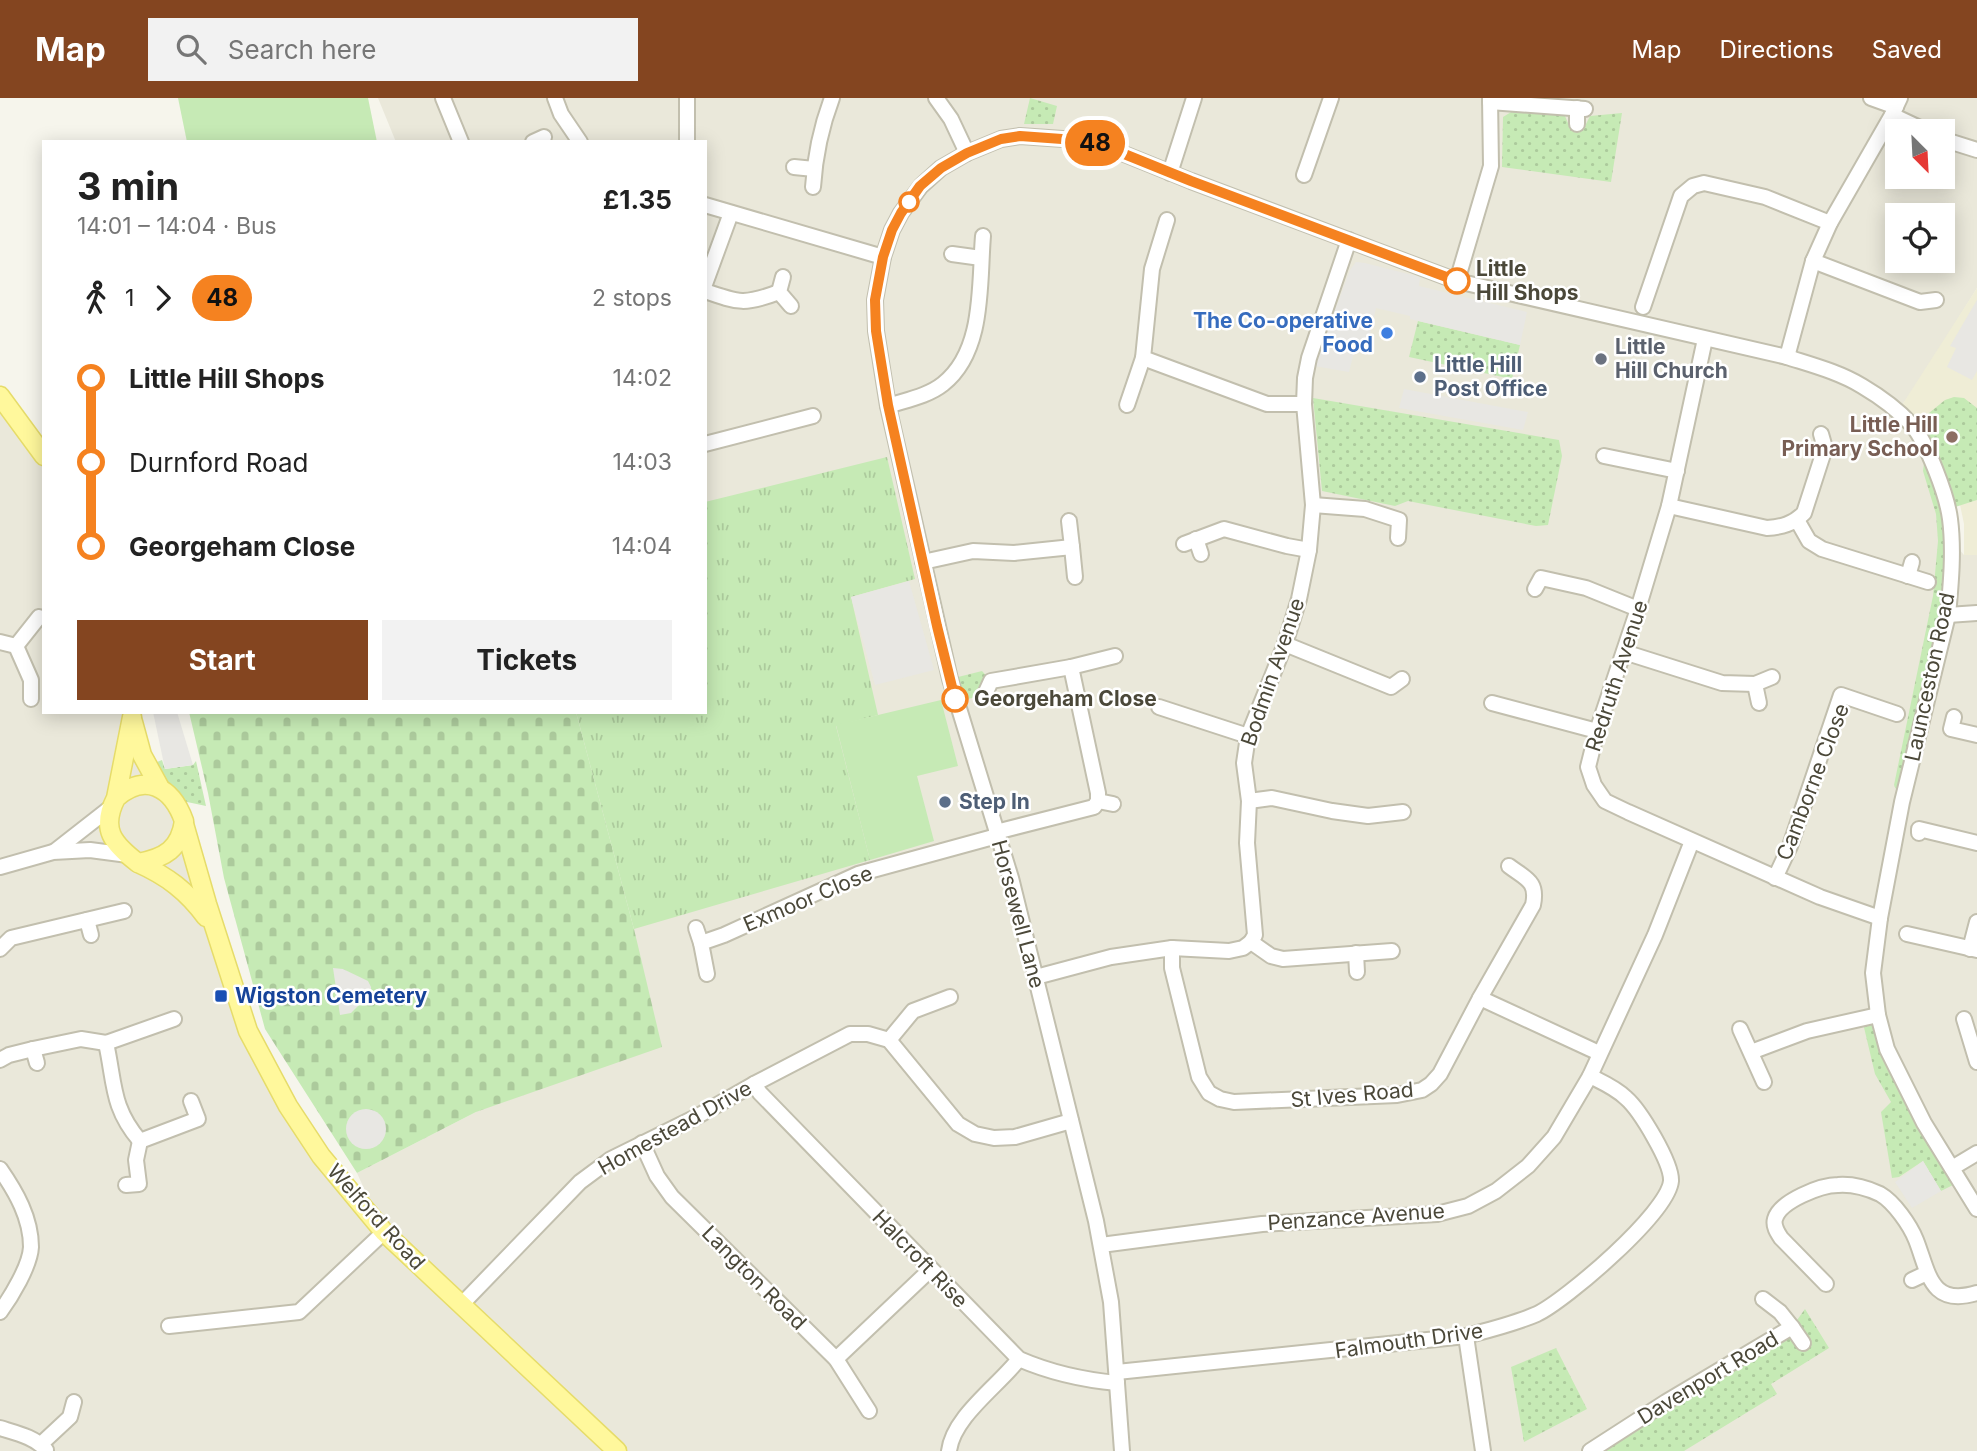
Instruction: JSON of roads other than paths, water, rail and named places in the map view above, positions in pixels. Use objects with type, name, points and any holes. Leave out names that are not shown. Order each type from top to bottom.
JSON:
[{"type":"main road","points":[[0,396],[42,453]]},
{"type":"main road","points":[[132,715],[142,755],[159,786],[181,811],[184,824],[182,834],[172,849],[150,861],[133,859],[116,845],[108,824],[132,715]]},
{"type":"main road","points":[[113,803],[125,790],[139,785],[159,786]]},
{"type":"main road","name":"Welford Road","points":[[184,824],[248,1031],[288,1106],[321,1156],[384,1232],[617,1451]]},
{"type":"main road","name":"Welford Road","points":[[133,859],[163,875],[193,899],[214,928]]},
{"type":"street","points":[[443,98],[460,140]]},
{"type":"street","points":[[555,98],[561,114],[579,140]]},
{"type":"street","points":[[687,98],[687,140]]},
{"type":"street","points":[[813,187],[822,124],[832,98]]},
{"type":"street","points":[[936,98],[951,119],[967,153]]},
{"type":"street","points":[[1170,173],[1195,98]]},
{"type":"street","points":[[1304,175],[1331,98]]},
{"type":"street","points":[[1871,98],[1896,107],[1911,119]]},
{"type":"street","points":[[1457,281],[1491,166],[1490,100],[1581,108],[1577,124]]},
{"type":"street","points":[[1787,357],[1813,261],[1830,223],[1896,107]]},
{"type":"street","name":"Launceston Road","points":[[883,257],[901,213],[920,186],[941,168],[967,153],[1001,139],[1020,136],[1076,140],[1102,145],[1457,281],[1787,357],[1829,371],[1861,386],[1913,426],[1940,480],[1949,509],[1952,541],[1948,615],[1902,802],[1880,918],[1873,973],[1878,1015],[1887,1049],[1910,1099],[1977,1209]]},
{"type":"street","points":[[1955,143],[1977,150]]},
{"type":"street","points":[[794,167],[814,169]]},
{"type":"street","points":[[1643,307],[1681,196],[1693,186],[1704,183],[1765,197],[1830,223]]},
{"type":"street","points":[[707,206],[883,257]]},
{"type":"street","points":[[707,278],[731,212]]},
{"type":"street","points":[[1127,405],[1143,358],[1152,269],[1167,220]]},
{"type":"street","points":[[888,405],[927,394],[944,383],[961,363],[974,331],[980,295],[983,236]]},
{"type":"street","name":"Bodmin Avenue","points":[[1251,942],[1255,935],[1247,843],[1249,801],[1244,763],[1248,736],[1285,644],[1299,599],[1309,550],[1314,505],[1304,404],[1305,378],[1309,358],[1349,240]]},
{"type":"street","points":[[1160,244],[1174,248]]},
{"type":"street","points":[[952,254],[981,257]]},
{"type":"street","name":"Horsewell Lane","points":[[883,257],[875,310],[888,405],[956,702],[1011,878],[1101,1245],[1111,1301],[1122,1451]]},
{"type":"street","points":[[1813,261],[1921,308],[1936,300]]},
{"type":"street","points":[[779,292],[783,277]]},
{"type":"street","points":[[707,292],[736,302],[755,301],[779,292]]},
{"type":"street","points":[[779,292],[791,306]]},
{"type":"street","name":"Redruth Avenue","points":[[1705,339],[1669,506],[1588,766],[1594,785],[1605,801],[1775,878],[1880,918]]},
{"type":"street","points":[[1143,358],[1267,404],[1304,404]]},
{"type":"street","points":[[707,443],[813,416]]},
{"type":"street","points":[[1669,506],[1767,528],[1782,527],[1797,520],[1804,513],[1825,448],[1821,434]]},
{"type":"street","points":[[1604,456],[1677,471]]},
{"type":"street","points":[[1314,505],[1365,509],[1401,518],[1398,538]]},
{"type":"street","points":[[1797,520],[1809,541],[1822,549],[1910,569],[1928,582]]},
{"type":"street","points":[[1069,521],[1075,577]]},
{"type":"street","points":[[1202,554],[1190,542],[1224,529],[1309,550]]},
{"type":"street","points":[[923,562],[973,551],[1014,553],[1072,547]]},
{"type":"street","points":[[1535,589],[1541,578],[1586,588],[1638,609]]},
{"type":"street","points":[[1948,615],[1977,614]]},
{"type":"street","points":[[16,646],[39,617]]},
{"type":"street","points":[[0,642],[16,646],[37,679],[31,699]]},
{"type":"street","points":[[1285,644],[1394,687]]},
{"type":"street","points":[[1624,652],[1723,682],[1755,684],[1772,677]]},
{"type":"street","points":[[986,681],[1071,667],[1115,656]]},
{"type":"street","points":[[997,834],[1094,807],[1098,801],[1071,667]]},
{"type":"street","points":[[1755,684],[1759,703]]},
{"type":"street","name":"Camborne Close","points":[[1775,878],[1790,846],[1835,692],[1897,714]]},
{"type":"street","points":[[1492,702],[1597,732]]},
{"type":"street","points":[[1158,708],[1248,736]]},
{"type":"street","points":[[1954,717],[1951,729],[1977,736]]},
{"type":"street","points":[[1249,801],[1272,798],[1368,816],[1403,812]]},
{"type":"street","points":[[1098,801],[1113,804]]},
{"type":"street","points":[[54,852],[113,803]]},
{"type":"street","points":[[1920,826],[1977,843]]},
{"type":"street","name":"Exmoor Close","points":[[701,943],[858,874],[997,834]]},
{"type":"street","name":"Penzance Avenue","points":[[1101,1245],[1262,1224],[1437,1214],[1468,1206],[1496,1191],[1528,1166],[1554,1137],[1590,1076],[1655,935],[1692,842]]},
{"type":"street","points":[[0,867],[54,852],[90,850],[133,859]]},
{"type":"street","name":"St Ives Road","points":[[1172,948],[1172,968],[1199,1077],[1209,1093],[1234,1102],[1384,1096],[1422,1090],[1440,1074],[1533,905],[1536,893],[1531,882],[1509,866]]},
{"type":"street","points":[[0,949],[11,938],[89,927],[124,911]]},
{"type":"street","points":[[1907,934],[1973,950],[1977,922]]},
{"type":"street","points":[[696,928],[707,974]]},
{"type":"street","points":[[1036,978],[1111,957],[1172,948],[1229,951],[1242,948],[1251,942],[1271,956],[1283,959],[1392,951]]},
{"type":"street","points":[[1356,953],[1357,972]]},
{"type":"street","points":[[950,996],[913,1011],[889,1040],[958,1124],[975,1134],[994,1138],[1015,1137],[1071,1121]]},
{"type":"street","points":[[1480,998],[1600,1053]]},
{"type":"street","points":[[1751,1052],[1807,1031],[1878,1015]]},
{"type":"street","points":[[0,1060],[9,1055],[81,1039],[106,1043],[174,1019]]},
{"type":"street","points":[[1964,1019],[1977,1062]]},
{"type":"street","points":[[1740,1029],[1764,1082]]},
{"type":"street","name":"Homestead Drive","points":[[461,1305],[580,1182],[611,1158],[696,1117],[850,1034],[868,1034],[889,1040]]},
{"type":"street","points":[[106,1043],[117,1104],[127,1125],[140,1141]]},
{"type":"street","points":[[33,1049],[37,1063]]},
{"type":"street","name":"Falmouth Drive","points":[[1117,1378],[1466,1336],[1538,1313],[1563,1297],[1612,1257],[1660,1205],[1671,1181],[1668,1164],[1650,1129],[1628,1098],[1590,1076]]},
{"type":"street","name":"Halcroft Rise","points":[[754,1084],[929,1270],[1019,1359],[1038,1367],[1101,1382],[1117,1378]]},
{"type":"street","points":[[140,1141],[198,1119],[191,1101]]},
{"type":"street","points":[[126,1185],[139,1184],[136,1160],[140,1141]]},
{"type":"street","name":"Langton Road","points":[[642,1143],[657,1176],[672,1197],[836,1359],[869,1410]]},
{"type":"street","points":[[1952,1168],[1977,1153]]},
{"type":"street","points":[[0,1169],[14,1189],[28,1223],[31,1249],[16,1290],[0,1312]]},
{"type":"street","points":[[1826,1284],[1781,1238],[1775,1229],[1775,1219],[1784,1205],[1837,1184],[1856,1186],[1882,1195],[1899,1213],[1916,1238],[1927,1273],[1939,1290],[1950,1296],[1962,1297],[1977,1293]]},
{"type":"street","points":[[169,1326],[299,1312],[384,1232]]},
{"type":"street","points":[[836,1359],[929,1270]]},
{"type":"street","points":[[1912,1280],[1927,1273]]},
{"type":"street","name":"Davenport Road","points":[[1763,1299],[1780,1312],[1803,1343]]},
{"type":"street","name":"Davenport Road","points":[[1590,1451],[1792,1327]]},
{"type":"street","points":[[1466,1336],[1483,1451]]},
{"type":"street","points":[[948,1451],[965,1416],[1019,1359]]},
{"type":"street","points":[[0,1428],[29,1438],[44,1448],[74,1420],[74,1402]]},
{"type":"place","name":"Little Hill Shops","points":[[1457,281]]},
{"type":"place","name":"The Co-operative Food","points":[[1387,333]]},
{"type":"place","name":"Little Hill Church","points":[[1601,359]]},
{"type":"place","name":"Little Hill Post Office","points":[[1420,377]]},
{"type":"place","name":"Little Hill Primary School","points":[[1952,437]]},
{"type":"place","name":"Georgeham Close","points":[[955,699]]},
{"type":"place","name":"Step In","points":[[945,802]]},
{"type":"place","name":"Wigston Cemetery","points":[[221,996]]}]
